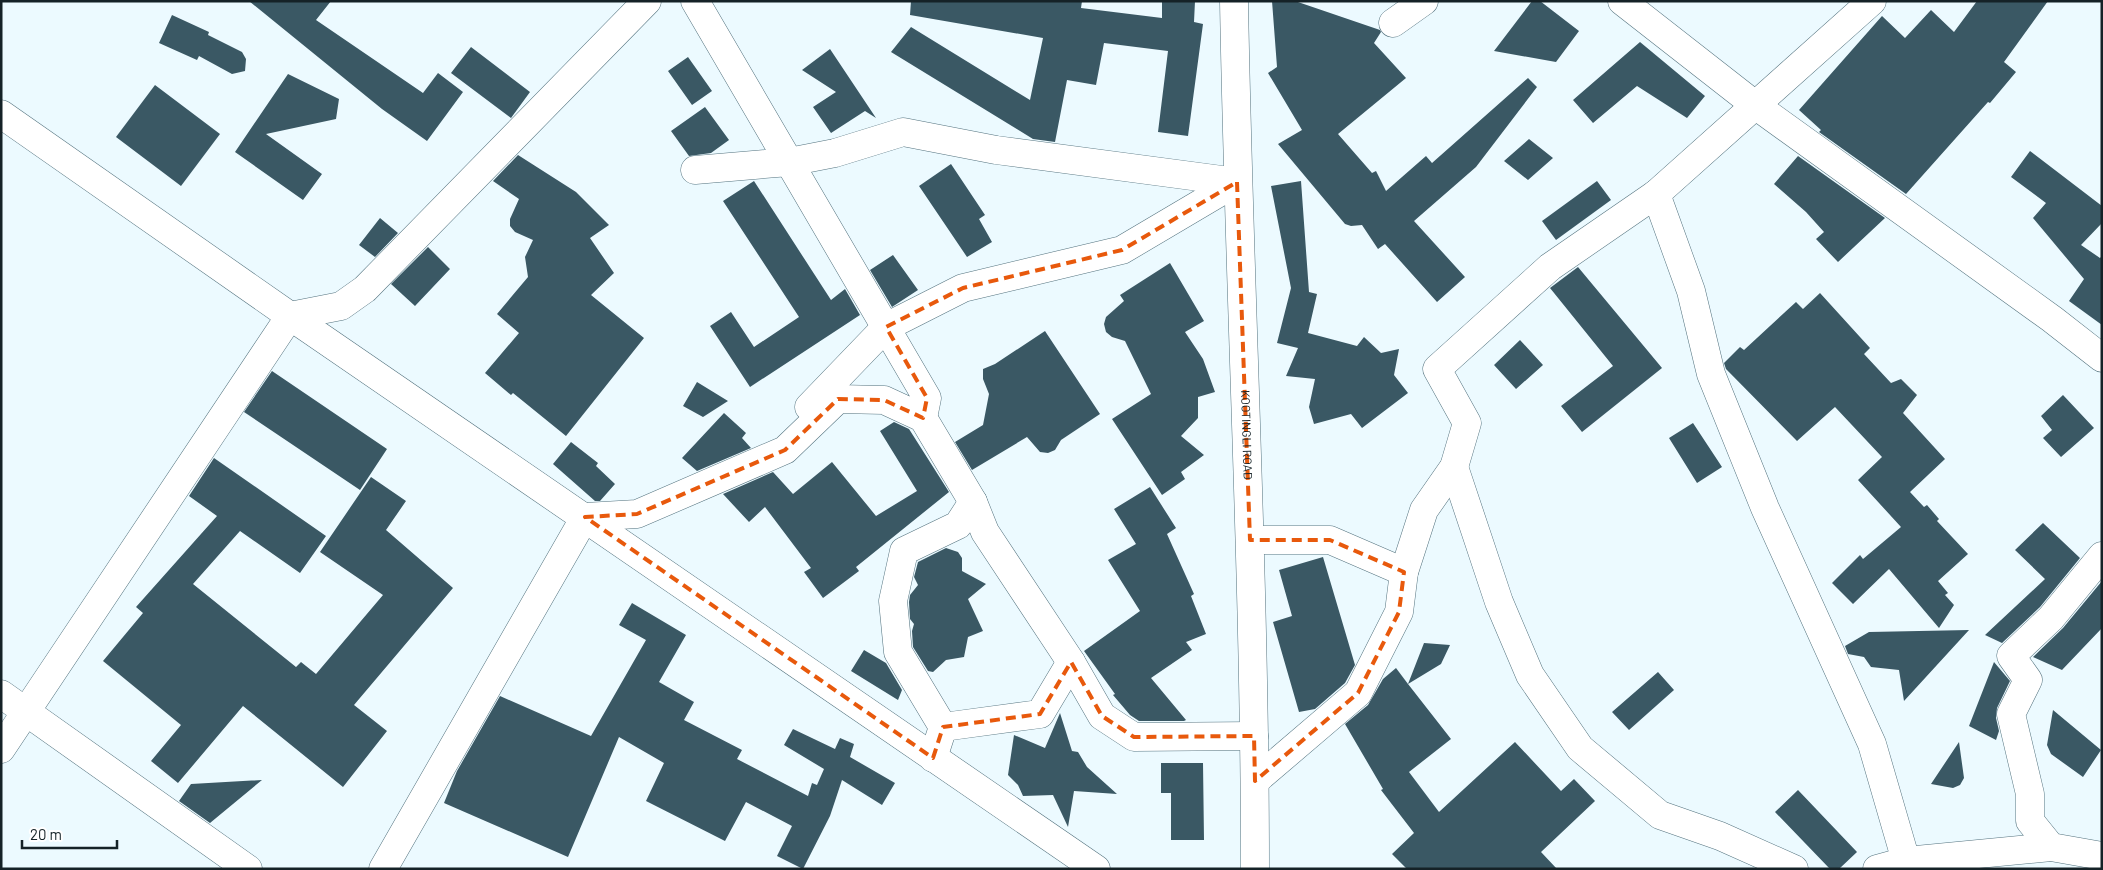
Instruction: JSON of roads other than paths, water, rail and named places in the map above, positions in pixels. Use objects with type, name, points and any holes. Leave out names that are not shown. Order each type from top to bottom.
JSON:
[{"type":"street","points":[[1,750],[290,316],[340,306],[365,289],[647,1]]},
{"type":"street","points":[[694,1],[927,398],[923,418]]},
{"type":"street","name":"KOOTINGLI ROAD","points":[[1234,1],[1237,182],[1250,540],[1255,869]]},
{"type":"street","points":[[1393,23],[1424,1]]},
{"type":"street","points":[[1622,1],[1754,105],[2052,319],[2102,358]]},
{"type":"street","points":[[1255,781],[1358,693],[1398,612],[1404,572],[1424,510],[1454,467],[1467,423],[1437,369],[1550,267],[1656,194],[1872,1]]},
{"type":"street","points":[[1,114],[290,316],[1096,869]]},
{"type":"street","points":[[695,170],[789,162],[835,153],[903,132],[996,150],[1237,182]]},
{"type":"street","points":[[757,461],[886,327],[963,288],[1122,250],[1237,182]]},
{"type":"street","points":[[1656,194],[1691,291],[1711,374],[1765,508],[1872,744],[1906,861]]},
{"type":"street","points":[[585,517],[636,514],[785,450],[838,399],[884,400],[923,418],[973,502],[985,532],[1071,662],[1102,716],[1134,738],[1254,736]]},
{"type":"street","points":[[1454,467],[1499,602],[1530,675],[1580,748],[1660,814],[1720,836],[1794,869]]},
{"type":"street","points":[[933,758],[943,727],[898,652],[893,601],[904,551],[958,526],[973,502]]},
{"type":"street","points":[[383,869],[585,517]]},
{"type":"street","points":[[1250,540],[1330,540],[1404,572]]},
{"type":"street","points":[[2051,847],[2030,821],[2030,794],[2011,714],[2028,680],[2010,656],[2051,618],[2102,556]]},
{"type":"street","points":[[943,727],[1040,714],[1071,662]]},
{"type":"street","points":[[1,694],[248,869]]},
{"type":"street","points":[[2012,869],[2051,847]]},
{"type":"street","points":[[1877,869],[1906,861],[2051,847],[2102,856]]}]
